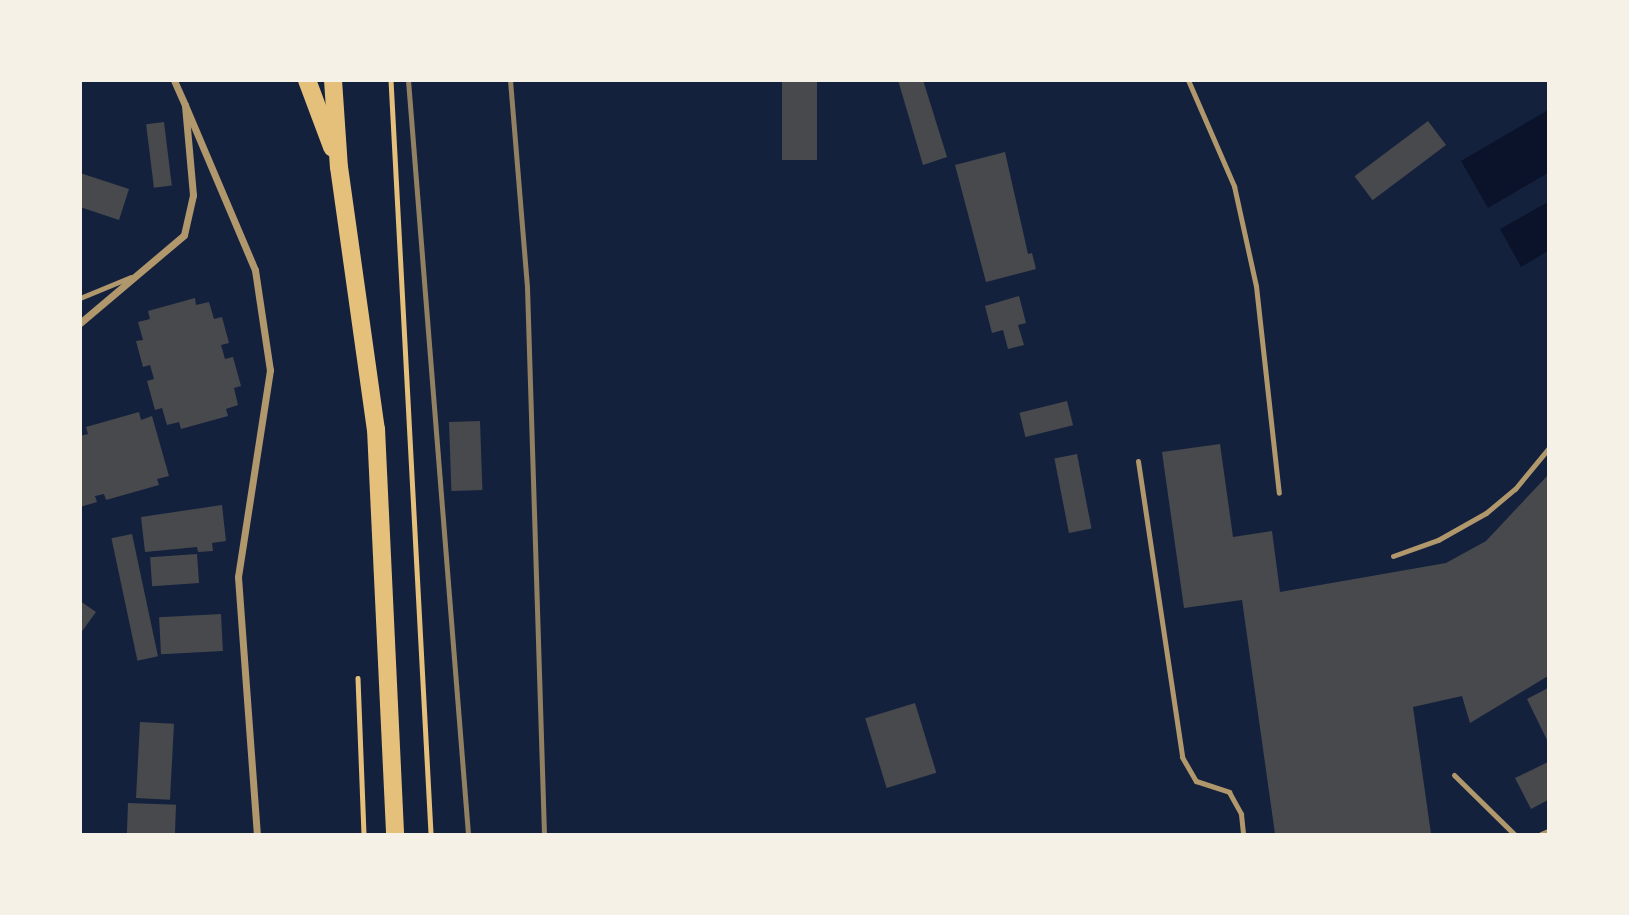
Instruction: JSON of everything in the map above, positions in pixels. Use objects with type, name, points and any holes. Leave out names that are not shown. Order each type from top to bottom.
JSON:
[{"type":"main road","points":[[307,80],[339,167]]},
{"type":"main road","points":[[333,80],[339,167],[376,429],[396,835]]},
{"type":"street","points":[[174,80],[256,270],[270,370],[238,577],[257,835]]},
{"type":"street","points":[[80,323],[184,236],[193,195],[185,105]]},
{"type":"lane","points":[[1188,80],[1237,199],[1256,286],[1279,493]]},
{"type":"lane","points":[[80,299],[141,273]]},
{"type":"lane","points":[[1392,556],[1438,540],[1486,513],[1514,489],[1549,449]]},
{"type":"lane","points":[[1138,461],[1182,757],[1196,781],[1230,792],[1241,814],[1243,835]]},
{"type":"lane","points":[[1454,775],[1514,835]]},
{"type":"lane","points":[[1541,835],[1549,831]]},
{"type":"path","points":[[391,80],[430,835]]},
{"type":"path","points":[[358,678],[364,835]]},
{"type":"water","points":[[1548,110],[1548,173],[1488,208],[1461,161]]},
{"type":"water","points":[[1548,202],[1548,251],[1521,267],[1500,229]]},
{"type":"building","points":[[782,80],[817,80],[817,160],[782,160]]},
{"type":"building","points":[[898,80],[923,80],[947,157],[923,165]]},
{"type":"building","points":[[1428,121],[1446,145],[1373,200],[1355,176]]},
{"type":"building","points":[[164,122],[172,186],[154,188],[146,124]]},
{"type":"building","points":[[1005,152],[1028,254],[1032,253],[1036,269],[986,282],[955,165]]},
{"type":"building","points":[[80,173],[129,189],[119,220],[80,207]]},
{"type":"building","points":[[1019,296],[1026,323],[1018,325],[1024,345],[1008,349],[1003,330],[992,333],[985,306]]},
{"type":"building","points":[[195,298],[196,305],[209,302],[214,319],[222,317],[229,343],[221,345],[225,359],[233,357],[241,386],[234,388],[238,405],[226,409],[228,416],[181,429],[179,422],[167,425],[162,408],[155,410],[147,381],[154,379],[150,365],[143,367],[136,341],[143,340],[138,322],[150,319],[148,311]]},
{"type":"building","points":[[1067,401],[1073,425],[1026,437],[1019,413]]},
{"type":"building","points":[[139,412],[141,420],[152,416],[169,476],[157,479],[159,485],[106,500],[104,494],[95,496],[97,502],[80,507],[80,436],[88,434],[86,427]]},
{"type":"building","points":[[480,421],[482,490],[451,491],[449,422]]},
{"type":"building","points":[[1220,444],[1233,537],[1272,531],[1280,592],[1446,563],[1486,541],[1548,475],[1548,676],[1470,723],[1462,696],[1413,707],[1431,834],[1275,834],[1242,600],[1184,608],[1162,452]]},
{"type":"building","points":[[1077,454],[1092,529],[1069,533],[1054,458]]},
{"type":"building","points":[[222,505],[226,541],[212,543],[213,551],[198,552],[197,547],[145,552],[141,517]]},
{"type":"building","points":[[132,534],[158,656],[137,661],[111,538]]},
{"type":"building","points":[[197,554],[199,583],[152,586],[150,557]]},
{"type":"building","points":[[80,601],[96,612],[80,634]]},
{"type":"building","points":[[221,614],[223,651],[161,654],[159,617]]},
{"type":"building","points":[[1548,688],[1548,742],[1527,699]]},
{"type":"building","points":[[915,703],[936,773],[887,788],[865,718]]},
{"type":"building","points":[[140,722],[174,724],[170,800],[136,798]]},
{"type":"building","points":[[1548,762],[1548,800],[1531,809],[1515,778]]},
{"type":"building","points":[[128,803],[176,805],[175,834],[127,834]]},
{"type":"railway","points":[[408,80],[468,834]]},
{"type":"railway","points":[[510,80],[527,287],[544,834]]}]
